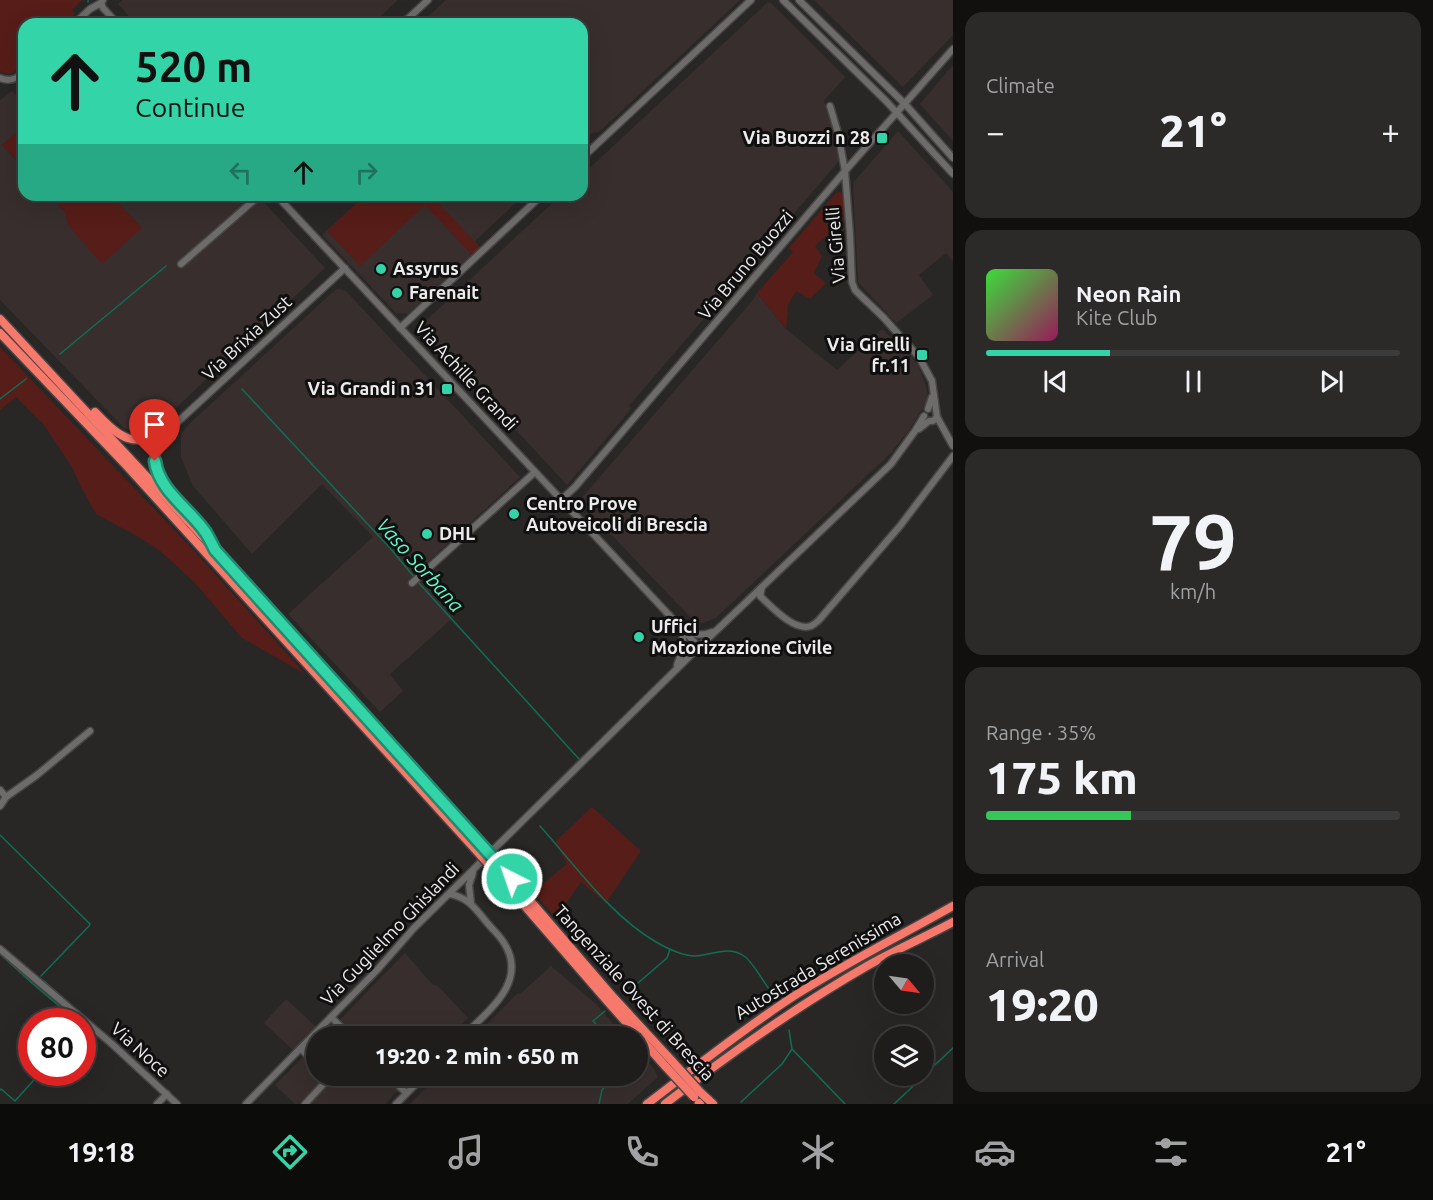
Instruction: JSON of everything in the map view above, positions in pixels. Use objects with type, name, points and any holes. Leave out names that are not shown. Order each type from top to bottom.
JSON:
[{"type":"highway","name":"Tangenziale Ovest di Brescia","points":[[0,319],[215,550],[614,998],[698,1100],[711,1104]]},
{"type":"highway","name":"Tangenziale Ovest di Brescia","points":[[0,333],[126,465],[477,846]]},
{"type":"highway","points":[[62,386],[84,401],[115,431],[126,438],[145,440],[170,430]]},
{"type":"highway","points":[[170,430],[161,441],[157,451],[156,468],[161,480],[205,532],[215,550]]},
{"type":"highway","points":[[935,916],[953,900]]},
{"type":"highway","name":"Autostrada Serenissima","points":[[648,1104],[736,1036],[795,996],[953,906]]},
{"type":"highway","name":"Autostrada Serenissima","points":[[665,1104],[736,1051],[803,1006],[867,966],[953,922]]},
{"type":"street","points":[[408,18],[428,0]]},
{"type":"street","points":[[588,152],[751,0]]},
{"type":"street","points":[[783,0],[897,112],[953,174]]},
{"type":"street","points":[[799,0],[905,104],[953,158]]},
{"type":"street","points":[[81,18],[102,1],[103,8],[112,18]]},
{"type":"street","name":"Via Bruno Buozzi","points":[[561,500],[575,487],[845,171],[953,49]]},
{"type":"street","points":[[0,78],[13,80],[18,76]]},
{"type":"street","name":"Via Girelli","points":[[830,106],[845,171],[852,282],[855,290],[884,317],[919,357],[932,381],[933,412],[953,446]]},
{"type":"street","points":[[181,264],[253,201]]},
{"type":"street","name":"Via Achille Grandi","points":[[282,201],[699,647]]},
{"type":"street","points":[[400,328],[536,201]]},
{"type":"street","name":"Via Brixia Zust","points":[[170,430],[345,268]]},
{"type":"street","points":[[933,412],[933,421],[927,419],[924,414],[933,412]]},
{"type":"street","points":[[493,850],[693,652],[891,464],[915,431],[927,419]]},
{"type":"street","points":[[760,596],[784,618],[793,623],[802,627],[813,625],[900,526],[953,456]]},
{"type":"street","points":[[412,584],[535,472]]},
{"type":"street","points":[[732,615],[760,596],[780,570]]},
{"type":"street","points":[[760,596],[762,586]]},
{"type":"street","points":[[681,628],[694,634],[705,635],[717,630]]},
{"type":"street","points":[[675,671],[682,654],[681,628]]},
{"type":"street","points":[[683,641],[693,652]]},
{"type":"street","points":[[0,806],[6,797],[37,775],[90,731]]},
{"type":"street","points":[[0,790],[6,797]]},
{"type":"street","name":"Via Guglielmo Ghislandi","points":[[246,1104],[478,864],[469,885],[471,903]]},
{"type":"street","points":[[450,894],[460,896],[471,903],[504,942],[509,954],[511,975],[508,986],[473,1026]]},
{"type":"street","name":"Via Noce","points":[[0,949],[95,1029],[177,1104]]},
{"type":"street","points":[[331,1017],[340,1026]]},
{"type":"street","points":[[301,1049],[306,1054]]},
{"type":"street","points":[[305,1104],[322,1086]]},
{"type":"street","points":[[398,1086],[406,1094]]},
{"type":"street","points":[[396,1104],[414,1086]]},
{"type":"street","points":[[157,1104],[166,1094]]},
{"type":"shaded area","points":[[0,0],[82,0],[72,10],[75,14],[71,18],[18,18],[18,69],[7,74],[0,71]]},
{"type":"shaded area","points":[[123,0],[398,0],[378,18],[131,18],[118,4]]},
{"type":"shaded area","points":[[446,0],[740,0],[599,132],[588,135],[588,18],[426,18]]},
{"type":"shaded area","points":[[814,0],[953,0],[953,35],[903,87]]},
{"type":"shaded area","points":[[768,2],[845,77],[824,101],[832,125],[839,161],[629,406],[631,409],[567,485],[467,377],[418,328],[555,201],[588,201],[588,169]]},
{"type":"shaded area","points":[[953,65],[953,141],[920,104]]},
{"type":"shaded area","points":[[12,91],[18,97],[18,131],[2,145],[18,162],[18,201],[55,201],[65,212],[68,225],[142,228],[116,201],[263,201],[325,268],[162,421],[143,431],[137,432],[124,428],[0,300],[0,100]]},
{"type":"shaded area","points":[[18,131],[18,162],[2,145]]},
{"type":"shaded area","points":[[898,131],[953,192],[953,261],[946,253],[919,275],[933,295],[896,323],[858,282],[853,183]]},
{"type":"shaded area","points":[[836,193],[843,194],[844,230],[828,235],[815,246],[822,256],[814,273],[826,283],[810,299],[796,291],[788,305],[786,329],[757,293],[793,252],[789,248]]},
{"type":"shaded area","points":[[55,201],[116,201],[142,228],[102,264],[68,225],[65,212]]},
{"type":"shaded area","points":[[359,201],[518,201],[475,241],[480,247],[408,314],[396,313],[322,235]]},
{"type":"shaded area","points":[[359,201],[437,201],[480,247],[472,255],[425,205],[360,266],[327,231]]},
{"type":"shaded area","points":[[335,290],[346,291],[520,477],[414,575],[454,617],[390,674],[403,691],[380,712],[288,614],[373,537],[322,484],[252,554],[193,486],[181,457],[181,434],[189,424]]},
{"type":"shaded area","points":[[757,293],[786,329],[837,370],[882,329],[918,365],[926,386],[928,400],[893,451],[716,618],[703,623],[697,622],[579,501]]},
{"type":"shaded area","points":[[0,347],[197,554],[305,674],[242,638],[194,582],[159,550],[96,514],[72,467],[44,425],[16,397],[0,410]]},
{"type":"shaded area","points":[[592,807],[641,851],[606,903],[581,882],[556,918],[533,892],[567,864],[555,842]]},
{"type":"shaded area","points":[[405,953],[432,984],[438,986],[468,1018],[460,1026],[334,1026]]},
{"type":"shaded area","points":[[551,966],[596,1004],[615,1026],[485,1026],[518,993],[520,994]]},
{"type":"shaded area","points":[[286,999],[315,1026],[306,1026],[306,1038],[294,1051],[264,1023]]},
{"type":"shaded area","points":[[306,1054],[306,1086],[402,1086],[385,1104],[295,1104],[275,1085]]},
{"type":"shaded area","points":[[648,1062],[654,1069],[658,1077],[648,1086]]},
{"type":"shaded area","points":[[427,1086],[648,1086],[628,1104],[410,1104]]},
{"type":"waterway","points":[[60,354],[166,266]]},
{"type":"waterway","points":[[0,399],[26,379]]},
{"type":"waterway","name":"Vaso Sorbana","points":[[242,389],[390,548],[415,578]]},
{"type":"waterway","name":"Vaso Sorbana","points":[[418,582],[579,759]]},
{"type":"waterway","name":"Vaso Sorbana","points":[[540,826],[594,889],[640,931],[665,947],[685,955],[695,956],[726,951],[738,953],[751,962],[769,989]]},
{"type":"waterway","points":[[0,835],[90,924],[41,976]]},
{"type":"waterway","points":[[624,995],[667,958],[670,949]]},
{"type":"waterway","points":[[0,954],[61,1008]]},
{"type":"waterway","points":[[44,981],[74,1008]]},
{"type":"waterway","points":[[598,1026],[593,1021],[605,1011]]},
{"type":"waterway","name":"Vaso Sorbana","points":[[789,1030],[792,1049],[845,1104]]},
{"type":"waterway","name":"Vaso Sorbana","points":[[934,1066],[953,1048]]},
{"type":"waterway","points":[[741,1102],[782,1064],[792,1049]]},
{"type":"waterway","points":[[0,1090],[15,1101],[28,1086]]},
{"type":"waterway","points":[[599,1104],[602,1090],[606,1086]]},
{"type":"waterway","name":"Vaso Sorbana","points":[[894,1104],[913,1086]]},
{"type":"place","name":"Via Buozzi n 28","points":[[882,138]]},
{"type":"place","name":"Assyrus","points":[[381,269]]},
{"type":"place","name":"Farenait","points":[[397,293]]},
{"type":"place","name":"Via Girelli fr.11","points":[[922,355]]},
{"type":"place","name":"Via Grandi n 31","points":[[447,389]]},
{"type":"place","name":"Centro Prove Autoveicoli di Brescia","points":[[514,514]]},
{"type":"place","name":"DHL","points":[[427,534]]},
{"type":"place","name":"Uffici Motorizzazione Civile","points":[[639,637]]},
{"type":"route","points":[[155,461],[161,480],[205,532],[215,550],[512,879]]}]
